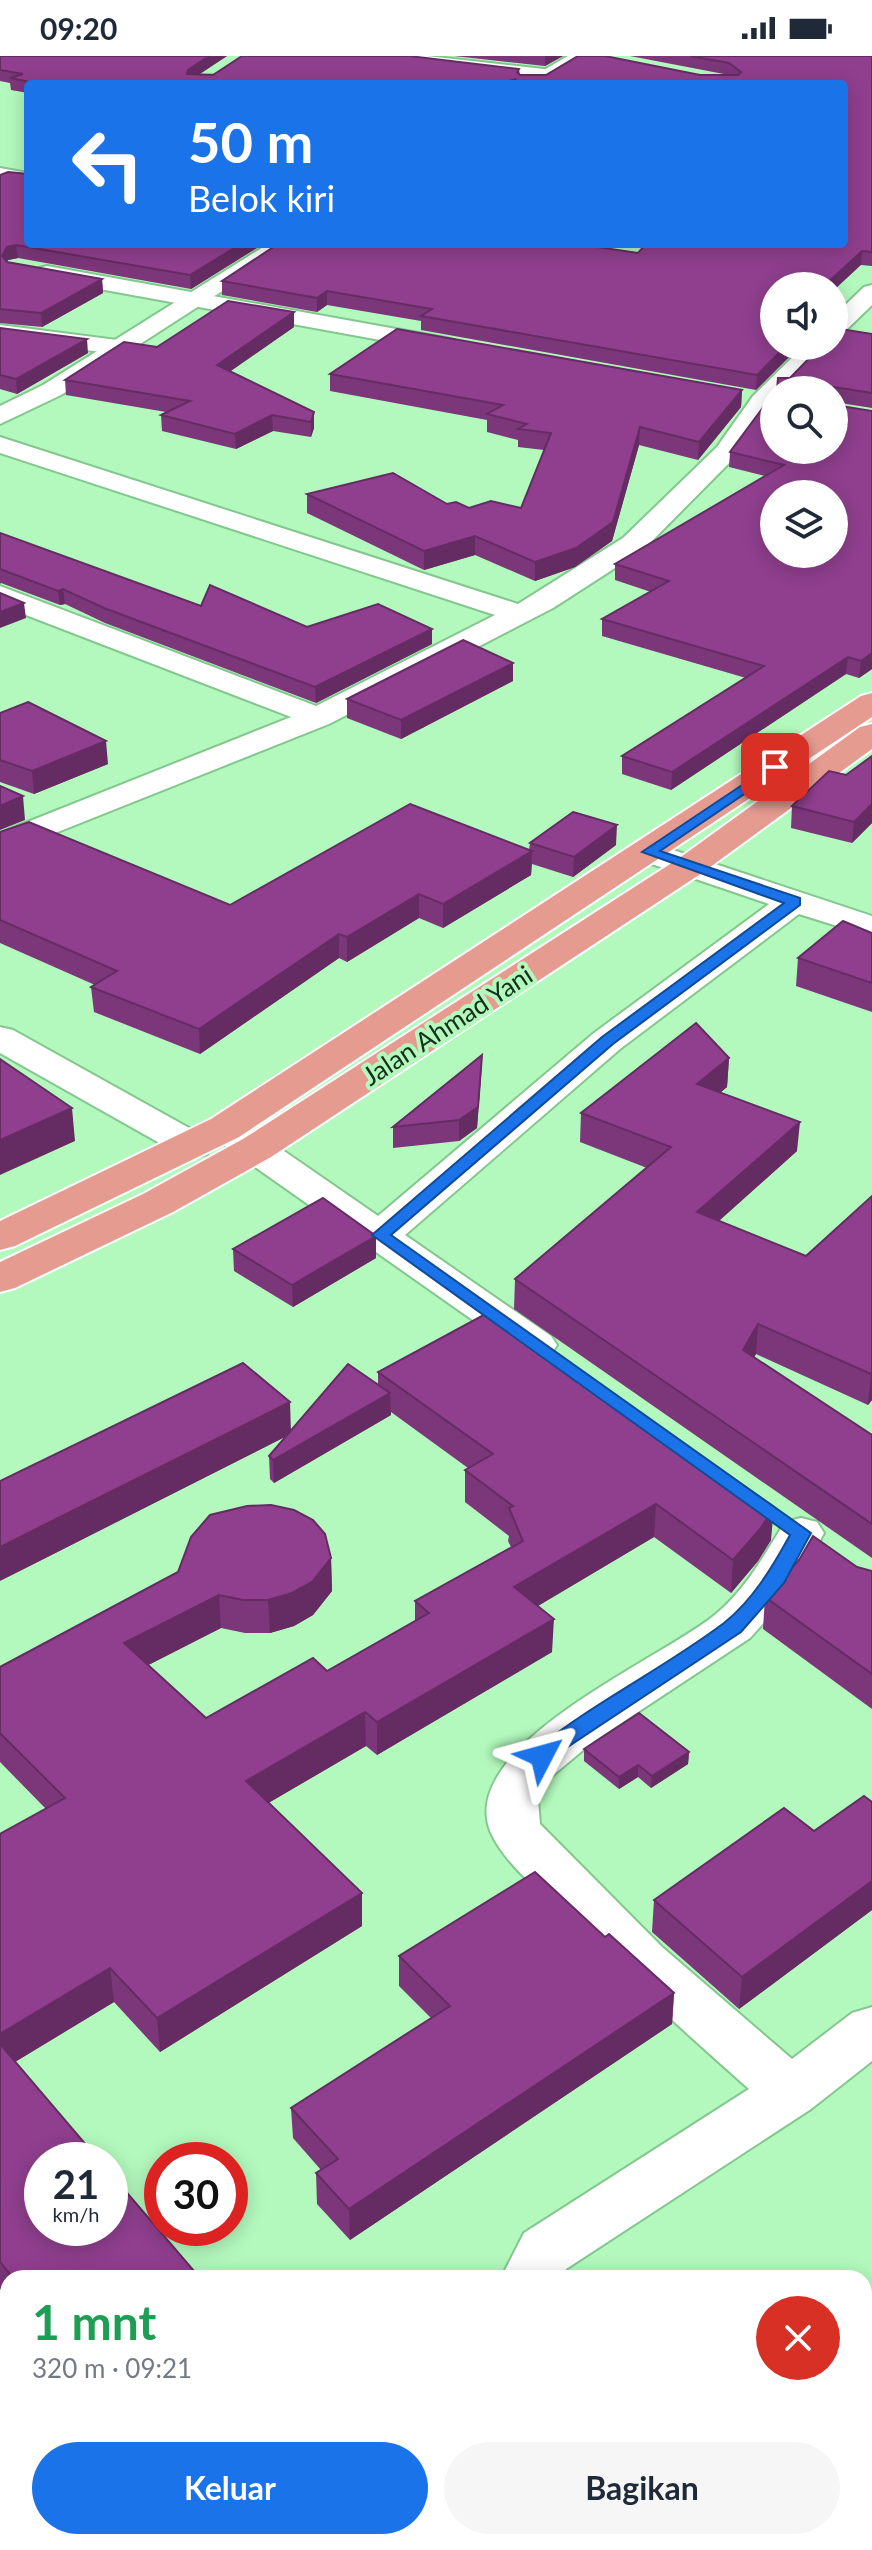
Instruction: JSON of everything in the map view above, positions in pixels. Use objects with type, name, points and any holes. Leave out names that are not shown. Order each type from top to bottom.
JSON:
[{"type":"highway","name":"Jalan Ahmad Yani","points":[[0,1279],[158,1203],[225,1141],[872,703]]},
{"type":"highway","name":"Jalan Ahmad Yani","points":[[0,1237],[225,1141],[690,866],[872,734]]},
{"type":"street","points":[[380,56],[537,80],[589,57]]},
{"type":"street","points":[[0,174],[24,178]]},
{"type":"street","points":[[0,416],[52,390],[278,248]]},
{"type":"street","points":[[17,268],[463,348]]},
{"type":"street","points":[[848,315],[872,292]]},
{"type":"street","points":[[0,332],[117,347]]},
{"type":"street","points":[[791,376],[805,360]]},
{"type":"street","points":[[730,395],[760,401]]},
{"type":"street","points":[[0,845],[318,717],[543,602],[633,544],[726,452],[760,412]]},
{"type":"street","points":[[0,445],[518,613]]},
{"type":"street","points":[[0,595],[318,717]]},
{"type":"street","points":[[22,803],[62,821]]},
{"type":"street","points":[[649,852],[872,927]]},
{"type":"street","points":[[380,1235],[607,1041],[795,901]]},
{"type":"street","points":[[0,1038],[225,1141],[380,1235],[572,1371]]},
{"type":"street","points":[[791,2092],[643,1962],[554,1873],[515,1830],[512,1800],[526,1770],[576,1728],[733,1626],[777,1578],[804,1536]]},
{"type":"street","points":[[535,2270],[545,2251],[791,2092],[872,2029]]},
{"type":"building","points":[[0,56],[209,56],[188,70],[187,74],[213,75],[242,56],[409,56],[519,69],[517,72],[520,75],[546,75],[578,56],[605,56],[700,75],[738,75],[741,72],[729,63],[690,56],[872,56],[872,252],[862,251],[839,272],[760,272],[760,360],[772,360],[757,375],[421,316],[432,309],[327,291],[317,298],[222,281],[272,248],[604,248],[638,253],[642,248],[848,248],[848,80],[24,81],[10,78],[23,74],[0,70]]},
{"type":"building","points":[[8,172],[24,174],[24,246],[7,247],[2,256],[7,262],[102,279],[41,313],[0,309],[0,175]]},
{"type":"building","points":[[33,248],[234,248],[190,275]]},
{"type":"building","points":[[228,301],[294,312],[217,365],[314,412],[311,422],[272,415],[235,434],[161,415],[190,401],[65,380],[124,342],[157,347]]},
{"type":"building","points":[[0,328],[87,339],[16,379],[0,375]]},
{"type":"building","points":[[397,329],[742,390],[699,442],[640,427],[613,522],[576,548],[535,562],[475,536],[424,551],[307,494],[393,473],[447,504],[456,502],[469,508],[491,501],[521,508],[551,433],[518,429],[527,424],[487,414],[503,405],[330,374]]},
{"type":"building","points":[[848,330],[872,334],[872,393],[848,389],[848,376],[792,376],[807,360],[848,360]]},
{"type":"building","points":[[848,407],[872,411],[872,653],[861,661],[848,657],[672,772],[622,756],[764,666],[602,619],[669,581],[615,564],[784,465],[780,464],[848,464]]},
{"type":"building","points":[[760,412],[760,459],[730,452]]},
{"type":"building","points":[[0,533],[201,606],[210,585],[307,627],[378,604],[432,629],[315,687],[104,608],[63,589],[58,591],[0,569]]},
{"type":"building","points":[[0,593],[24,603],[0,612]]},
{"type":"building","points":[[463,640],[513,663],[401,720],[347,699]]},
{"type":"building","points":[[28,702],[106,741],[32,771],[0,760],[0,713]]},
{"type":"building","points":[[872,756],[872,804],[854,822],[792,806],[829,771],[846,775]]},
{"type":"building","points":[[0,786],[23,796],[0,806]]},
{"type":"building","points":[[410,804],[532,851],[443,904],[419,894],[347,937],[339,934],[199,1029],[91,987],[117,971],[0,920],[0,832],[29,822],[230,905]]},
{"type":"building","points":[[573,812],[617,825],[574,857],[530,843]]},
{"type":"building","points":[[843,921],[872,933],[872,983],[798,958]]},
{"type":"building","points":[[696,1023],[729,1058],[697,1084],[800,1122],[697,1212],[806,1256],[872,1196],[872,1373],[758,1324],[743,1350],[872,1435],[872,1524],[515,1279],[671,1147],[581,1113]]},
{"type":"building","points":[[482,1055],[478,1107],[459,1120],[393,1127]]},
{"type":"building","points":[[0,1059],[72,1108],[0,1140]]},
{"type":"building","points":[[323,1198],[376,1236],[292,1285],[233,1249]]},
{"type":"building","points":[[493,1310],[774,1507],[761,1528],[733,1560],[656,1504],[514,1587],[554,1619],[377,1722],[365,1712],[246,1781],[362,1893],[157,2018],[110,1968],[0,2034],[0,1834],[65,1798],[0,1733],[0,1667],[178,1572],[191,1537],[210,1515],[247,1506],[271,1505],[294,1510],[313,1520],[325,1534],[331,1558],[312,1582],[292,1593],[268,1600],[243,1600],[219,1595],[124,1643],[206,1718],[313,1658],[327,1671],[429,1613],[415,1601],[523,1541],[509,1508],[513,1506],[465,1470],[493,1454],[378,1372]]},
{"type":"building","points":[[243,1363],[290,1402],[0,1547],[0,1481]]},
{"type":"building","points":[[348,1364],[390,1393],[273,1460],[269,1456]]},
{"type":"building","points":[[813,1536],[857,1567],[872,1571],[872,1674],[765,1597],[799,1560]]},
{"type":"building","points":[[639,1713],[689,1752],[652,1776],[638,1765],[619,1777],[584,1749]]},
{"type":"building","points":[[864,1796],[872,1802],[872,1881],[742,1977],[654,1900],[784,1808],[814,1831]]},
{"type":"building","points":[[535,1872],[605,1937],[609,1934],[674,1993],[349,2209],[316,2173],[338,2159],[291,2108],[450,2006],[399,1956]]},
{"type":"building","points":[[0,2044],[84,2142],[24,2142],[24,2246],[128,2246],[128,2194],[144,2213],[144,2246],[173,2246],[193,2270],[6,2270],[0,2262]]},
{"type":"route","points":[[542,1756],[576,1728],[733,1626],[777,1578],[801,1533],[380,1235],[607,1041],[795,901],[649,852],[775,767]]}]
